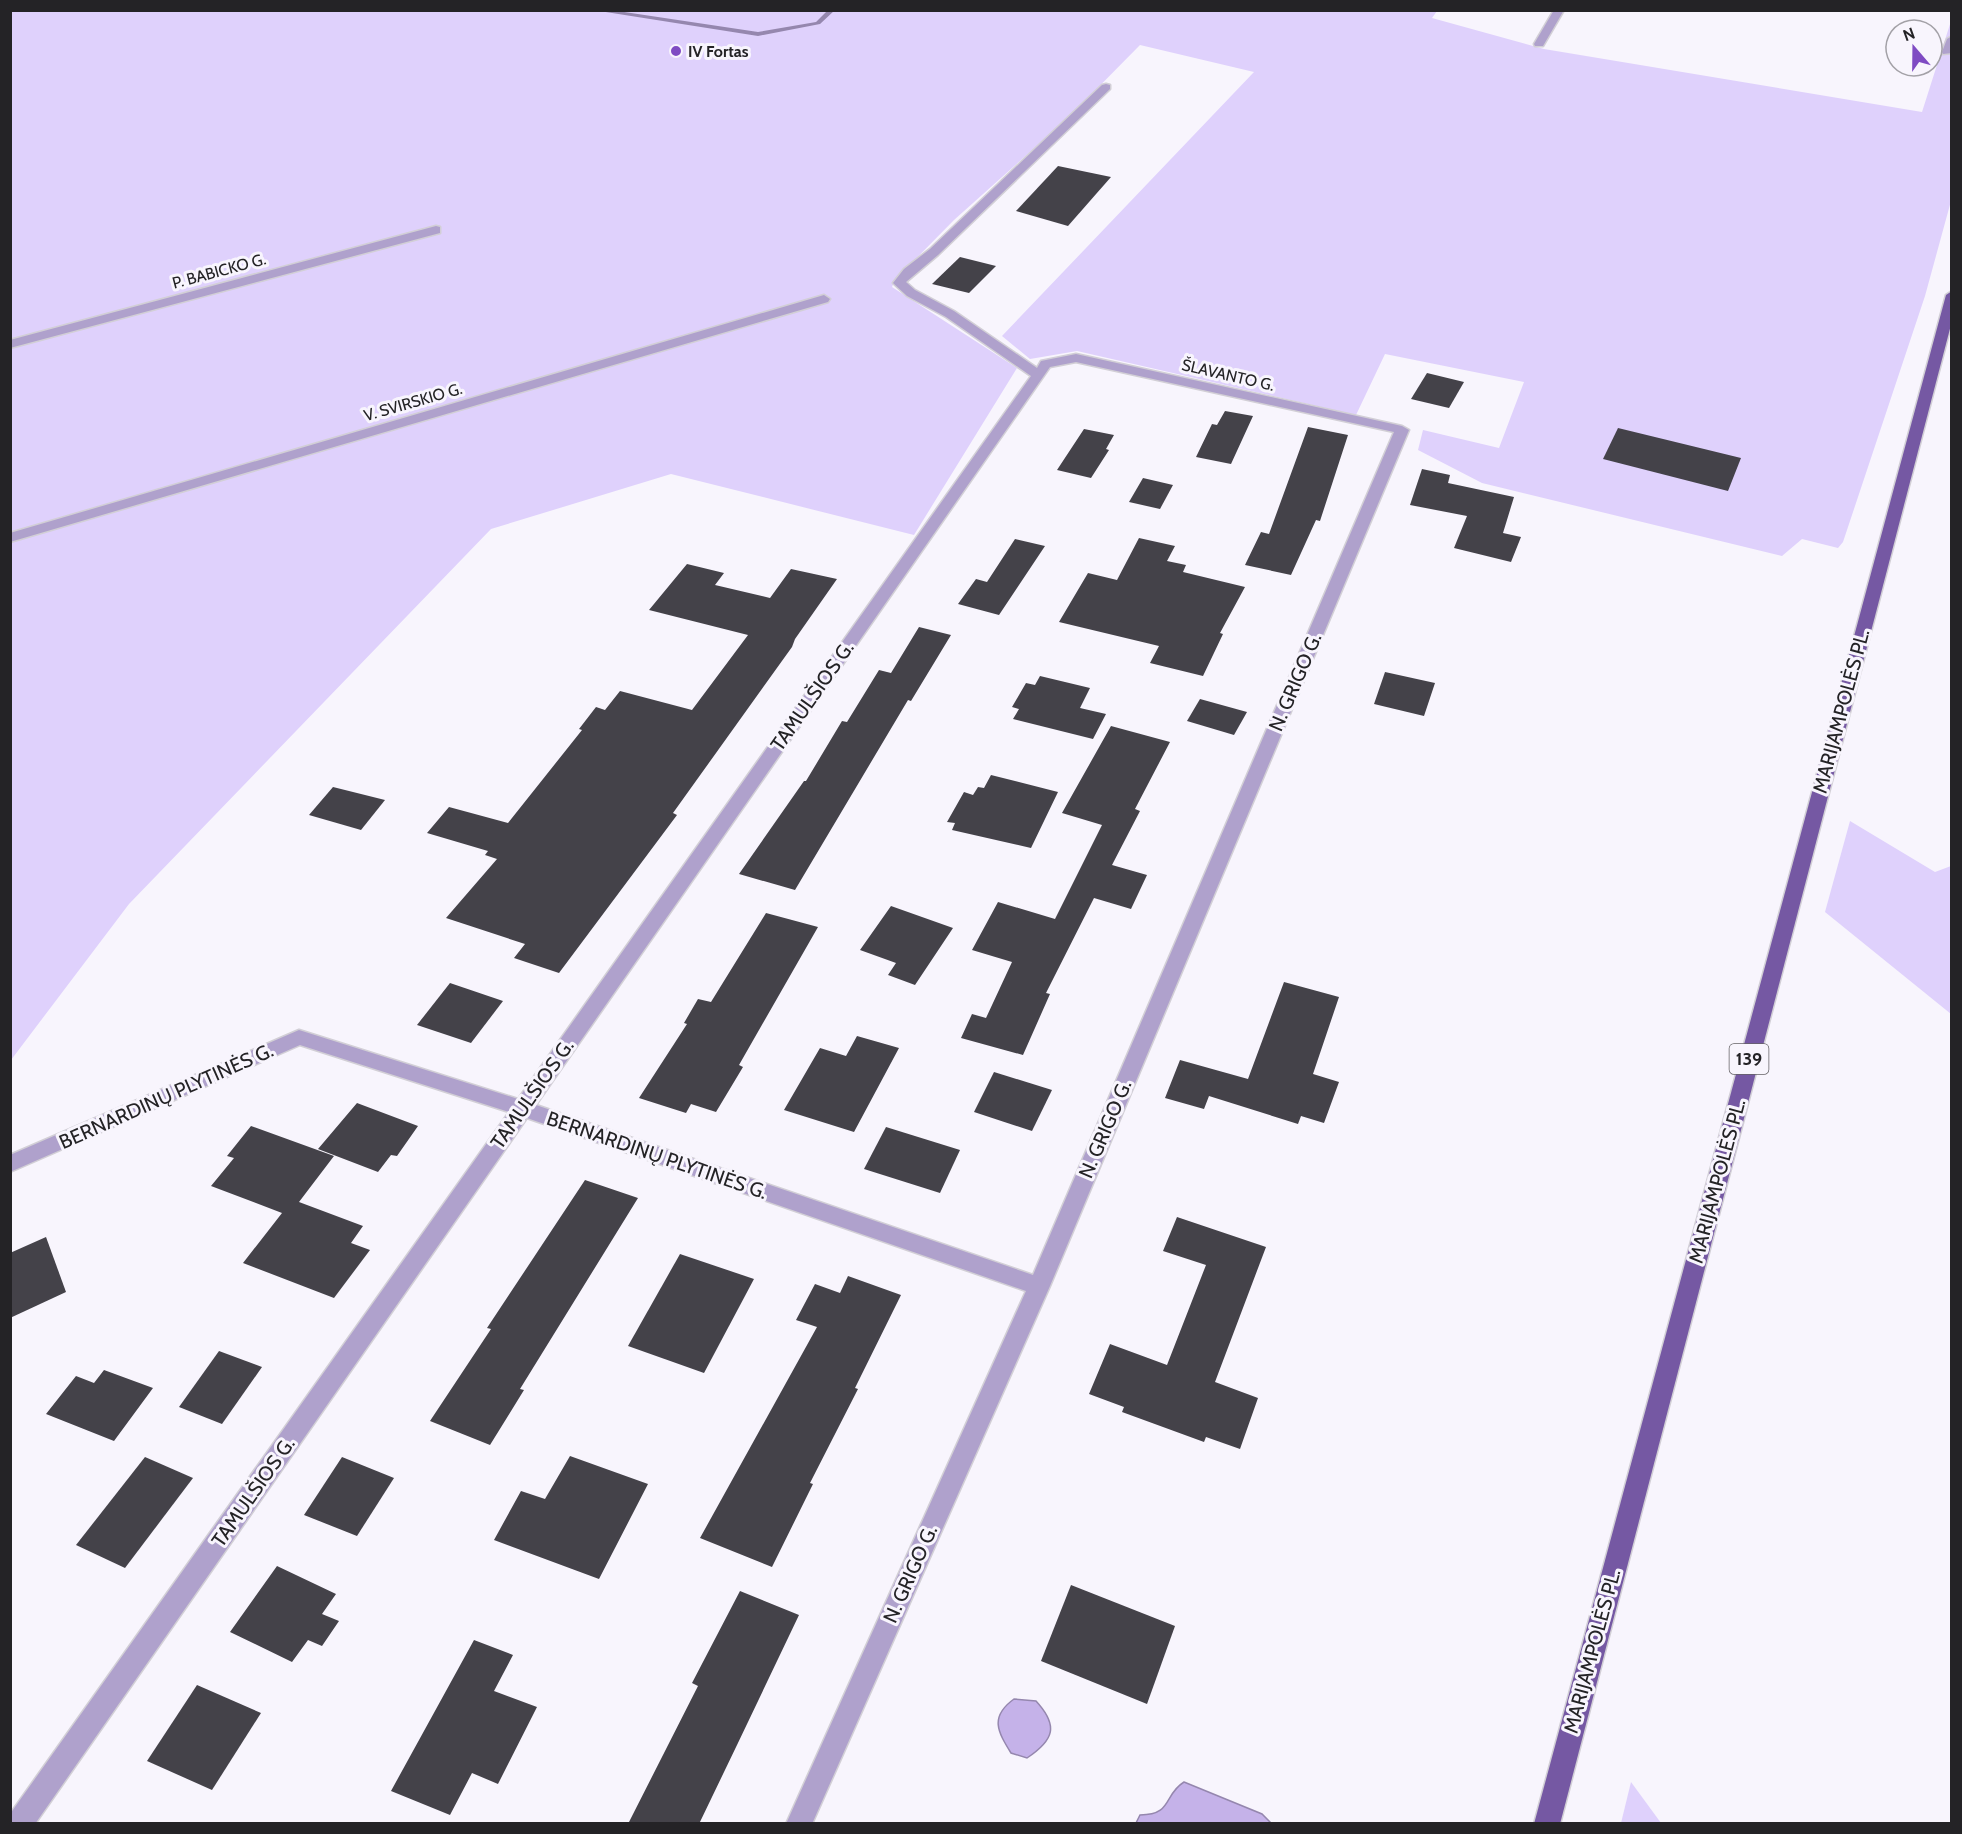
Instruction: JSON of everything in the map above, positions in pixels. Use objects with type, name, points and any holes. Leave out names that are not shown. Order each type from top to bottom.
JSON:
[{"type":"main road","name":"MARIJAMPOLĖS PL.","points":[[1547,1824],[1952,295]]},
{"type":"street","points":[[1539,44],[1559,10]]},
{"type":"street","points":[[1947,52],[1952,39]]},
{"type":"street","points":[[1042,369],[951,314],[911,293],[899,283],[1106,87]]},
{"type":"street","name":"P. BABICKO G.","points":[[10,344],[436,230]]},
{"type":"street","name":"V. SVIRSKIO G.","points":[[10,538],[824,298]]},
{"type":"street","name":"ŠLAVANTO G.","points":[[1042,369],[1076,358],[1402,430]]},
{"type":"street","name":"TAMULŠIOS G.","points":[[19,1824],[1042,369]]},
{"type":"street","name":"N. GRIGO G.","points":[[799,1824],[1039,1286],[1402,430]]},
{"type":"street","name":"BERNARDINŲ PLYTINĖS G.","points":[[10,1164],[299,1037],[522,1108],[1039,1286]]},
{"type":"shaded area","points":[[11,11],[1437,11],[1432,18],[1544,49],[1922,112],[1933,78],[1944,78],[1944,43],[1951,21],[1951,201],[1925,296],[1843,542],[1838,548],[1802,539],[1782,556],[1482,483],[1418,450],[1423,430],[1499,448],[1524,382],[1385,354],[1356,415],[1077,351],[1030,359],[1002,336],[1254,72],[1140,45],[1067,119],[954,220],[895,280],[892,287],[1017,368],[914,535],[671,474],[491,529],[129,904],[11,1060]]},
{"type":"shaded area","points":[[1850,821],[1935,872],[1951,866],[1951,1014],[1825,912]]},
{"type":"shaded area","points":[[1014,1699],[1036,1701],[1050,1725],[1048,1739],[1027,1758],[1011,1753],[1002,1738],[998,1725],[1001,1712]]},
{"type":"shaded area","points":[[1184,1782],[1262,1814],[1271,1823],[1136,1823],[1140,1815],[1158,1812],[1163,1808],[1177,1787]]},
{"type":"shaded area","points":[[1631,1782],[1661,1823],[1621,1823]]},
{"type":"building","points":[[1058,166],[1111,177],[1068,226],[1016,211]]},
{"type":"building","points":[[960,257],[996,266],[969,293],[932,284]]},
{"type":"building","points":[[1427,373],[1464,382],[1449,408],[1411,399]]},
{"type":"building","points":[[1225,411],[1253,416],[1231,464],[1196,457],[1212,424],[1217,425]]},
{"type":"building","points":[[1308,427],[1348,435],[1320,521],[1316,520],[1291,575],[1245,565],[1261,532],[1269,534]]},
{"type":"building","points":[[1618,428],[1741,458],[1728,491],[1603,459]]},
{"type":"building","points":[[1084,429],[1114,435],[1106,449],[1109,450],[1091,478],[1057,470]]},
{"type":"building","points":[[1422,469],[1450,475],[1448,483],[1514,497],[1503,533],[1521,537],[1511,562],[1454,548],[1467,516],[1410,505]]},
{"type":"building","points":[[1143,478],[1173,485],[1160,509],[1129,502]]},
{"type":"building","points":[[1139,538],[1175,546],[1167,561],[1186,565],[1183,572],[1245,587],[1220,633],[1223,634],[1203,676],[1150,663],[1159,646],[1059,622],[1088,573],[1117,580]]},
{"type":"building","points":[[1015,539],[1045,546],[999,615],[958,604],[976,579],[987,582]]},
{"type":"building","points":[[687,564],[724,573],[715,585],[770,598],[791,569],[837,579],[795,639],[792,647],[673,813],[677,815],[559,973],[514,958],[525,944],[446,918],[497,859],[485,855],[488,851],[427,833],[449,807],[508,823],[582,730],[579,729],[596,707],[605,710],[620,691],[692,710],[748,635],[649,610]]},
{"type":"building","points":[[919,627],[951,635],[911,701],[908,700],[795,890],[739,874],[806,781],[842,721],[847,722],[879,670],[891,673]]},
{"type":"building","points":[[1385,672],[1435,683],[1424,716],[1374,704]]},
{"type":"building","points":[[1040,676],[1090,688],[1080,708],[1106,714],[1093,739],[1013,719],[1019,709],[1012,707],[1026,683],[1035,685]]},
{"type":"building","points":[[1200,699],[1247,712],[1234,735],[1187,721]]},
{"type":"building","points":[[1111,726],[1170,742],[1135,809],[1140,811],[1112,865],[1147,875],[1131,909],[1094,898],[1046,993],[1050,994],[1023,1055],[961,1038],[972,1014],[986,1018],[1012,962],[972,950],[998,902],[1055,919],[1102,825],[1062,813]]},
{"type":"building","points":[[991,775],[1058,792],[1031,848],[952,830],[955,823],[947,822],[964,792],[973,795],[978,787],[984,788]]},
{"type":"building","points":[[333,787],[385,800],[361,830],[309,815]]},
{"type":"building","points":[[891,906],[953,928],[915,985],[888,975],[896,963],[860,950]]},
{"type":"building","points":[[766,913],[818,927],[739,1065],[743,1067],[716,1112],[691,1104],[686,1113],[639,1098],[687,1024],[684,1023],[698,999],[711,1002]]},
{"type":"building","points":[[1284,982],[1339,997],[1313,1074],[1339,1082],[1324,1123],[1301,1116],[1298,1124],[1209,1096],[1204,1109],[1165,1098],[1180,1060],[1248,1079]]},
{"type":"building","points":[[450,983],[503,1001],[471,1043],[417,1025]]},
{"type":"building","points":[[857,1036],[899,1048],[854,1132],[784,1110],[820,1048],[846,1056]]},
{"type":"building","points":[[994,1072],[1052,1090],[1032,1131],[974,1112]]},
{"type":"building","points":[[357,1103],[418,1126],[397,1156],[391,1155],[378,1172],[318,1149]]},
{"type":"building","points":[[251,1126],[334,1156],[299,1202],[363,1226],[351,1243],[370,1250],[334,1298],[243,1263],[282,1213],[211,1186],[234,1158],[227,1156]]},
{"type":"building","points":[[886,1127],[960,1150],[940,1193],[864,1169]]},
{"type":"building","points":[[585,1180],[638,1198],[520,1389],[524,1390],[490,1445],[430,1421],[491,1329],[487,1328]]},
{"type":"building","points":[[1177,1217],[1266,1247],[1215,1382],[1258,1398],[1240,1449],[1206,1437],[1204,1442],[1122,1412],[1124,1407],[1089,1394],[1110,1344],[1167,1365],[1206,1265],[1163,1251]]},
{"type":"building","points":[[46,1237],[66,1292],[10,1318],[10,1253]]},
{"type":"building","points":[[680,1254],[754,1279],[704,1373],[628,1346]]},
{"type":"building","points":[[848,1276],[901,1295],[772,1567],[700,1538],[817,1327],[796,1320],[815,1284],[840,1293]]},
{"type":"building","points":[[219,1351],[262,1367],[222,1424],[179,1407]]},
{"type":"building","points":[[104,1370],[153,1388],[114,1441],[46,1414],[76,1376],[94,1383]]},
{"type":"building","points":[[570,1456],[648,1484],[599,1579],[494,1540],[521,1491],[545,1499]]},
{"type":"building","points":[[145,1457],[193,1478],[125,1568],[76,1545]]},
{"type":"building","points":[[342,1457],[394,1478],[357,1536],[304,1515]]},
{"type":"building","points":[[277,1566],[336,1594],[322,1614],[339,1621],[322,1646],[308,1640],[292,1662],[230,1632]]},
{"type":"building","points":[[1071,1585],[1175,1626],[1147,1704],[1041,1661]]},
{"type":"building","points":[[740,1591],[799,1615],[737,1745],[699,1824],[628,1824],[698,1686],[692,1683]]},
{"type":"building","points":[[474,1640],[513,1655],[494,1691],[537,1707],[498,1784],[472,1773],[450,1815],[391,1791]]},
{"type":"building","points":[[197,1685],[261,1713],[212,1790],[147,1761]]},
{"type":"waterway","points":[[596,10],[758,34],[818,23],[832,10]]},
{"type":"place","name":"IV Fortas","points":[[676,51]]}]
